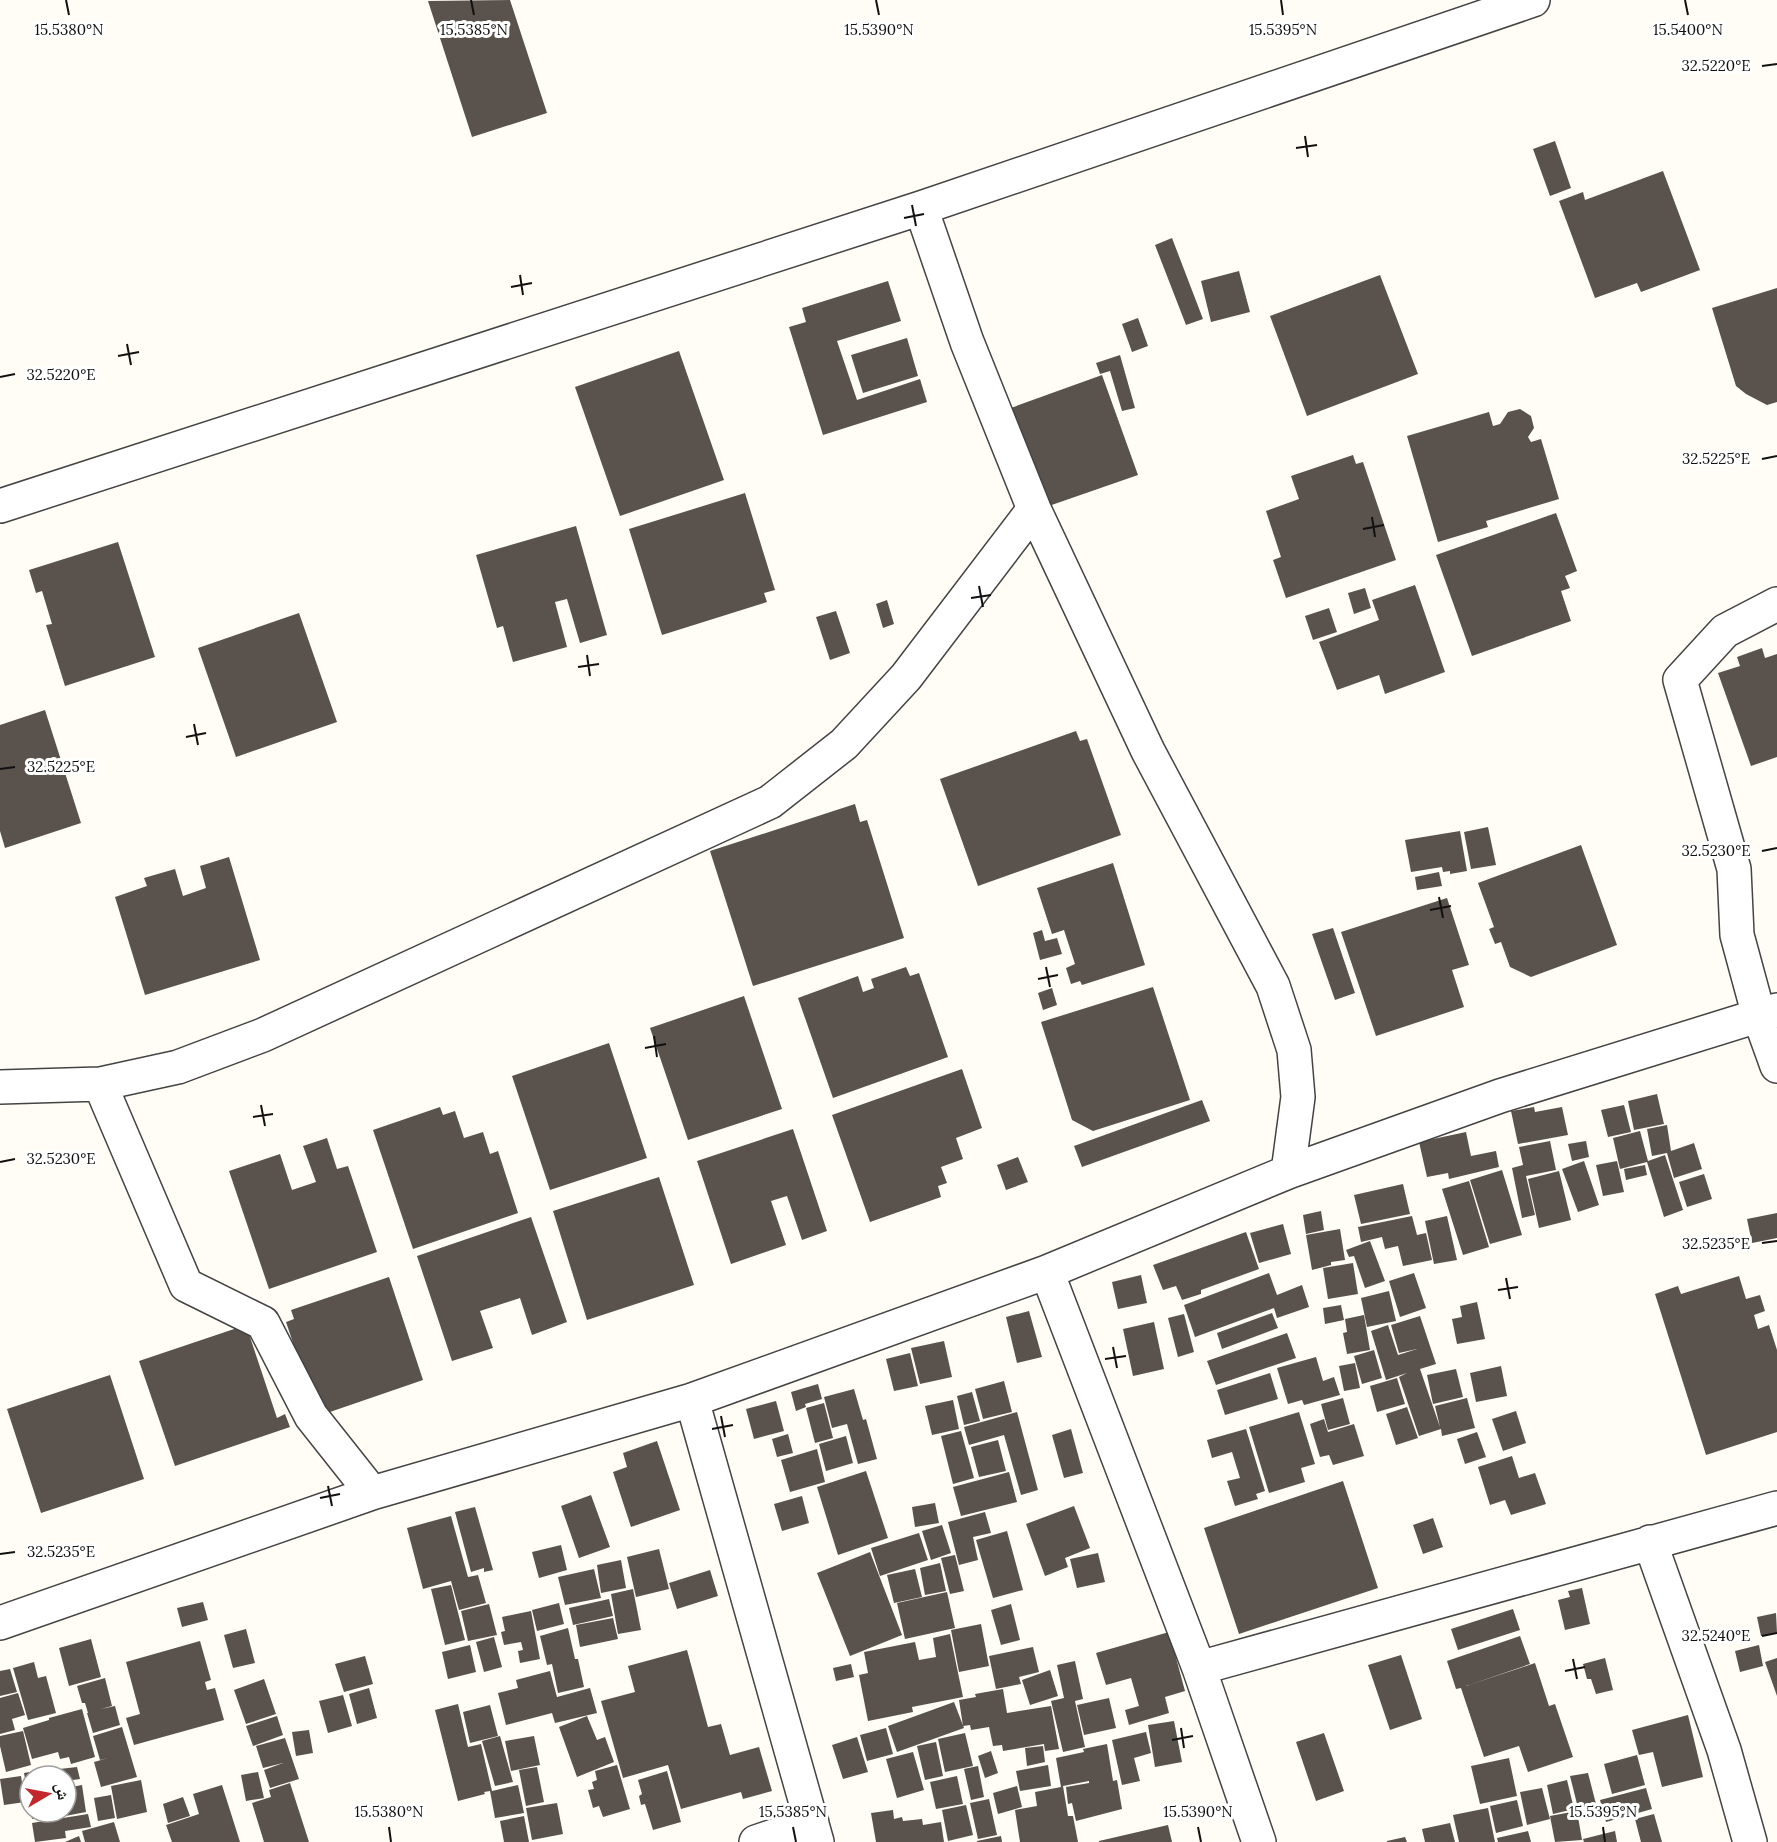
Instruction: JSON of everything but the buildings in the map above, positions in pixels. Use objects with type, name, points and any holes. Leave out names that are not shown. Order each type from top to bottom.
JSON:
[{"type":"street","points":[[0,506],[921,207],[1533,0]]},
{"type":"street","points":[[921,207],[967,342],[1034,509],[1148,751],[1273,986],[1294,1050],[1298,1097],[1288,1172]]},
{"type":"street","points":[[0,1087],[100,1084],[178,1067],[262,1035],[770,802],[843,744],[906,677],[1034,509]]},
{"type":"street","points":[[1777,604],[1725,631],[1680,680],[1734,869],[1737,935],[1768,1013],[1777,1066]]},
{"type":"street","points":[[0,1623],[372,1493],[692,1400],[1047,1272],[1288,1172],[1500,1096],[1768,1013]]},
{"type":"street","points":[[100,1084],[186,1285],[263,1323],[311,1416],[372,1493]]},
{"type":"street","points":[[1047,1272],[1199,1668],[1259,1842]]},
{"type":"street","points":[[692,1400],[815,1833],[756,1842]]},
{"type":"street","points":[[1199,1668],[1777,1508]]},
{"type":"street","points":[[1650,1542],[1725,1750],[1750,1842]]}]
